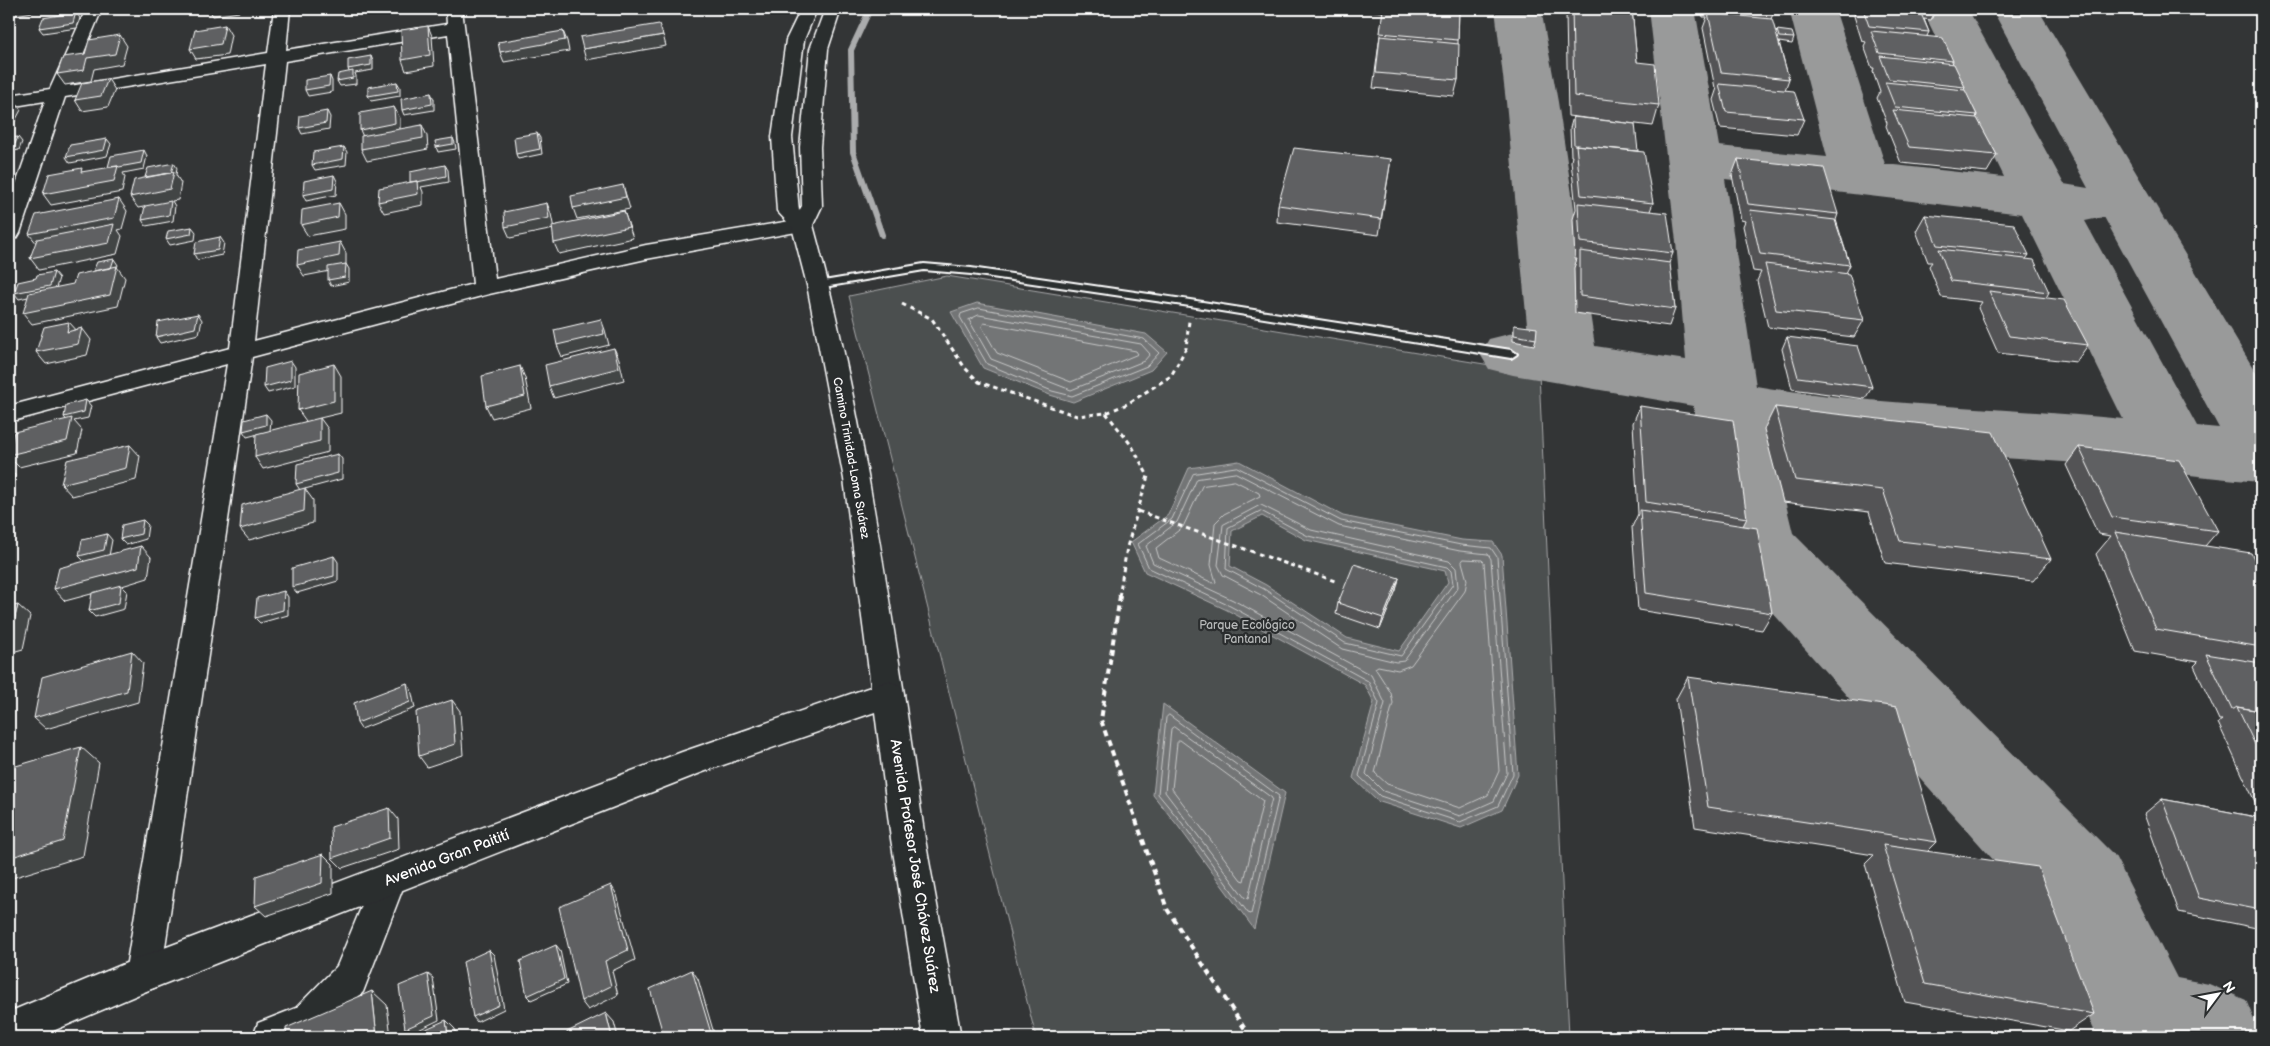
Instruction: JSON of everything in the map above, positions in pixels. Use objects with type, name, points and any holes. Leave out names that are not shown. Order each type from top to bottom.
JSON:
[{"type":"street","points":[[9,233],[57,94],[94,9]]},
{"type":"street","points":[[143,974],[241,353],[282,9]]},
{"type":"street","points":[[454,9],[485,288]]},
{"type":"street","name":"Camino Trinidad-Loma Suárez","points":[[809,9],[795,40],[782,137],[787,211],[802,225],[818,285],[857,479],[888,694]]},
{"type":"street","points":[[9,414],[485,288],[646,252],[802,225],[812,206],[810,147],[819,50],[833,9]]},
{"type":"street","points":[[9,101],[456,28]]},
{"type":"street","name":"Avenida Gran Paitití","points":[[9,1031],[143,974],[693,762],[888,694]]},
{"type":"street","name":"Avenida Profesor José Chávez Suárez","points":[[888,694],[908,839],[942,1037]]},
{"type":"street","points":[[272,1037],[309,1022],[350,979],[389,880]]},
{"type":"lane","points":[[818,285],[924,268],[971,271],[1190,303],[1511,354]]},
{"type":"path","points":[[902,304],[932,319],[965,368],[979,382],[1077,416],[1106,413],[1127,404],[1171,376],[1186,348],[1190,303]]},
{"type":"path","points":[[1106,413],[1132,446],[1148,476],[1127,547],[1101,720],[1167,909],[1250,1037]]},
{"type":"path","points":[[1138,511],[1336,581]]},
{"type":"green space","name":"Parque Ecológico Pantanal","points":[[947,276],[1539,373],[1569,1037],[1036,1037],[849,296]]},
{"type":"water","points":[[977,303],[1146,334],[1167,352],[1151,370],[1073,402],[1050,395],[983,368],[951,312]]},
{"type":"water","points":[[1239,461],[1343,516],[1462,540],[1493,542],[1502,555],[1518,775],[1502,810],[1461,828],[1377,801],[1353,778],[1374,702],[1365,685],[1227,610],[1145,572],[1131,542],[1168,515],[1189,468]],"holes":[[[1262,516],[1306,540],[1445,571],[1448,582],[1399,651],[1347,638],[1266,585],[1230,566],[1232,531]]]},
{"type":"water","points":[[1163,704],[1285,793],[1254,929],[1153,795]]},
{"type":"building","points":[[1383,9],[1459,9],[1458,40],[1380,33]]},
{"type":"building","points":[[1572,9],[1632,9],[1637,62],[1655,64],[1659,105],[1574,96]]},
{"type":"building","points":[[1863,9],[1919,9],[1929,32],[1869,26]]},
{"type":"building","points":[[76,12],[73,23],[39,28],[43,18]]},
{"type":"building","points":[[1708,13],[1772,19],[1789,79],[1721,72]]},
{"type":"building","points":[[659,24],[663,35],[583,49],[580,37]]},
{"type":"building","points":[[225,25],[221,44],[190,49],[195,30]]},
{"type":"building","points":[[428,26],[430,55],[402,60],[401,30]]},
{"type":"building","points":[[1777,30],[1792,32],[1794,38],[1779,37]]},
{"type":"building","points":[[563,31],[565,40],[500,52],[498,42]]},
{"type":"building","points":[[1871,31],[1943,38],[1953,61],[1879,53]]},
{"type":"building","points":[[120,35],[115,54],[87,58],[84,70],[57,74],[63,57],[85,54],[89,40]]},
{"type":"building","points":[[1380,36],[1459,44],[1458,80],[1376,73]]},
{"type":"building","points":[[371,56],[371,65],[348,69],[348,60]]},
{"type":"building","points":[[1880,56],[1954,64],[1965,87],[1889,79]]},
{"type":"building","points":[[353,71],[353,78],[337,81],[338,74]]},
{"type":"building","points":[[330,76],[329,86],[305,90],[305,80]]},
{"type":"building","points":[[108,79],[101,96],[75,100],[82,83]]},
{"type":"building","points":[[397,82],[398,91],[368,96],[368,87]]},
{"type":"building","points":[[1885,82],[1965,90],[1977,115],[1895,107]]},
{"type":"building","points":[[1719,84],[1794,91],[1804,119],[1726,112]]},
{"type":"building","points":[[431,93],[432,104],[402,110],[401,99]]},
{"type":"building","points":[[394,107],[395,123],[360,130],[360,113]]},
{"type":"building","points":[[1893,110],[1977,118],[1997,155],[1909,147]]},
{"type":"building","points":[[327,111],[326,123],[299,128],[300,116]]},
{"type":"building","points":[[1573,117],[1635,124],[1638,151],[1574,145]]},
{"type":"building","points":[[422,125],[423,138],[361,149],[361,136]]},
{"type":"building","points":[[537,133],[540,149],[516,154],[514,137]]},
{"type":"building","points":[[18,137],[15,144],[9,146],[9,138]]},
{"type":"building","points":[[453,138],[453,144],[436,147],[435,141]]},
{"type":"building","points":[[107,139],[104,150],[66,157],[70,145]]},
{"type":"building","points":[[1576,145],[1644,152],[1653,203],[1581,195]]},
{"type":"building","points":[[344,147],[343,159],[312,165],[313,152]]},
{"type":"building","points":[[1294,148],[1391,159],[1381,219],[1278,205]]},
{"type":"building","points":[[144,150],[141,163],[108,167],[111,156]]},
{"type":"building","points":[[1738,159],[1824,168],[1838,214],[1748,204]]},
{"type":"building","points":[[174,163],[171,173],[145,177],[148,168]]},
{"type":"building","points":[[445,165],[446,176],[410,182],[410,172]]},
{"type":"building","points":[[118,166],[114,181],[43,194],[49,174],[82,168],[81,172]]},
{"type":"building","points":[[174,172],[170,189],[130,197],[134,180]]},
{"type":"building","points":[[334,175],[333,189],[303,195],[304,181]]},
{"type":"building","points":[[417,181],[418,194],[378,202],[379,188]]},
{"type":"building","points":[[623,185],[626,197],[573,208],[571,196]]},
{"type":"building","points":[[119,199],[114,218],[29,234],[36,215]]},
{"type":"building","points":[[171,201],[169,215],[142,220],[145,206]]},
{"type":"building","points":[[339,203],[338,217],[301,225],[302,210]]},
{"type":"building","points":[[547,203],[549,218],[505,227],[504,212]]},
{"type":"building","points":[[1578,203],[1667,213],[1673,253],[1580,242]]},
{"type":"building","points":[[1750,210],[1835,220],[1850,265],[1760,254]]},
{"type":"building","points":[[624,211],[629,227],[554,243],[552,226]]},
{"type":"building","points":[[1925,215],[2014,224],[2029,255],[1937,245]]},
{"type":"building","points":[[114,224],[109,243],[30,258],[37,239]]},
{"type":"building","points":[[192,227],[191,234],[166,239],[168,231]]},
{"type":"building","points":[[220,237],[218,250],[194,254],[196,242]]},
{"type":"building","points":[[340,242],[339,256],[297,265],[298,250]]},
{"type":"building","points":[[1939,249],[2034,260],[2049,292],[1951,281]]},
{"type":"building","points":[[1580,251],[1670,263],[1675,309],[1580,296]]},
{"type":"building","points":[[114,259],[111,268],[93,271],[97,262]]},
{"type":"building","points":[[346,264],[345,277],[328,280],[328,267]]},
{"type":"building","points":[[1765,264],[1849,274],[1864,320],[1776,310]]},
{"type":"building","points":[[117,266],[110,295],[23,313],[29,293],[73,284],[76,275]]},
{"type":"building","points":[[54,272],[50,286],[14,293],[18,282],[36,278],[37,275]]},
{"type":"building","points":[[1989,291],[2064,300],[2088,345],[2009,336]]},
{"type":"building","points":[[198,314],[195,328],[156,337],[158,322]]},
{"type":"building","points":[[601,319],[604,334],[557,345],[554,330]]},
{"type":"building","points":[[69,322],[67,332],[82,328],[78,344],[36,352],[44,327]]},
{"type":"building","points":[[1514,325],[1537,328],[1536,339],[1514,335]]},
{"type":"building","points":[[1787,337],[1858,346],[1872,387],[1798,377]]},
{"type":"building","points":[[614,348],[619,368],[549,386],[545,365]]},
{"type":"building","points":[[291,361],[291,380],[264,387],[265,368]]},
{"type":"building","points":[[334,364],[334,401],[298,410],[299,373]]},
{"type":"building","points":[[520,366],[525,396],[486,406],[482,376]]},
{"type":"building","points":[[86,400],[84,412],[64,417],[66,405]]},
{"type":"building","points":[[1640,406],[1733,420],[1747,518],[1646,502]]},
{"type":"building","points":[[1775,407],[1993,432],[2051,559],[1900,541],[1883,490],[1795,480]]},
{"type":"building","points":[[266,414],[266,425],[243,431],[244,420]]},
{"type":"building","points":[[72,418],[67,441],[9,455],[14,432]]},
{"type":"building","points":[[320,418],[320,441],[255,457],[256,434]]},
{"type":"building","points":[[130,445],[126,468],[61,484],[67,460]]},
{"type":"building","points":[[2079,447],[2179,460],[2218,531],[2112,517]]},
{"type":"building","points":[[338,454],[338,473],[296,484],[297,464]]},
{"type":"building","points":[[305,488],[304,511],[240,529],[242,505]]},
{"type":"building","points":[[1640,510],[1757,528],[1772,613],[1646,593]]},
{"type":"building","points":[[143,520],[141,534],[120,539],[122,525]]},
{"type":"building","points":[[2115,532],[2251,553],[2261,572],[2261,647],[2156,629]]},
{"type":"building","points":[[107,534],[104,550],[79,556],[82,540]]},
{"type":"building","points":[[141,546],[138,567],[54,589],[59,568]]},
{"type":"building","points":[[334,556],[334,576],[292,587],[292,568]]},
{"type":"building","points":[[1354,564],[1399,578],[1383,618],[1338,603]]},
{"type":"building","points":[[121,585],[119,603],[89,611],[92,593]]},
{"type":"building","points":[[284,591],[283,610],[255,618],[257,598]]},
{"type":"building","points":[[18,605],[10,638],[9,638],[9,607]]},
{"type":"building","points":[[132,651],[127,691],[34,718],[42,677]]},
{"type":"building","points":[[2206,654],[2261,663],[2261,711],[2237,707],[2232,709]]},
{"type":"building","points":[[1688,677],[1897,707],[1937,842],[1708,807]]},
{"type":"building","points":[[407,683],[410,702],[357,723],[354,703]]},
{"type":"building","points":[[452,700],[455,744],[419,756],[416,712]]},
{"type":"building","points":[[2237,707],[2261,711],[2261,757]]},
{"type":"building","points":[[81,747],[63,841],[9,858],[9,768]]},
{"type":"building","points":[[2162,799],[2261,818],[2261,910],[2199,898]]},
{"type":"building","points":[[389,808],[390,838],[332,858],[331,827]]},
{"type":"building","points":[[1883,845],[2038,867],[2094,1014],[1925,984]]},
{"type":"building","points":[[323,854],[322,883],[255,906],[256,876]]},
{"type":"building","points":[[611,885],[628,950],[605,961],[611,986],[581,1001],[559,907]]},
{"type":"building","points":[[556,945],[564,979],[527,996],[520,961]]},
{"type":"building","points":[[489,950],[499,1005],[473,1017],[463,962]]},
{"type":"building","points":[[692,970],[711,1033],[702,1037],[664,1037],[650,989]]},
{"type":"building","points":[[428,974],[434,1016],[405,1029],[399,986]]},
{"type":"building","points":[[372,991],[377,1037],[287,1037],[286,1028]]},
{"type":"building","points":[[606,1013],[612,1037],[568,1037],[567,1032]]},
{"type":"building","points":[[446,1020],[448,1037],[408,1037]]},
{"type":"waterway","points":[[870,9],[851,50],[853,152],[882,235]]},
{"type":"taxiway","points":[[1518,9],[1532,102],[1564,361]]},
{"type":"taxiway","points":[[1672,9],[1706,242],[1722,388]]},
{"type":"taxiway","points":[[1812,9],[1861,178]]},
{"type":"taxiway","points":[[1945,9],[2044,199]]},
{"type":"taxiway","points":[[2015,9],[2261,440]]},
{"type":"taxiway","points":[[1722,162],[2044,199]]},
{"type":"taxiway","points":[[2044,199],[2085,204]]},
{"type":"taxiway","points":[[2044,199],[2173,448]]},
{"type":"taxiway","points":[[1513,354],[1722,388]]},
{"type":"taxiway","points":[[1722,388],[1727,404]]},
{"type":"taxiway","points":[[1727,404],[1801,417],[1888,426],[2066,438],[2261,457]]},
{"type":"taxiway","points":[[1727,404],[1757,545],[2081,888],[2144,1024],[2209,1037]]}]
